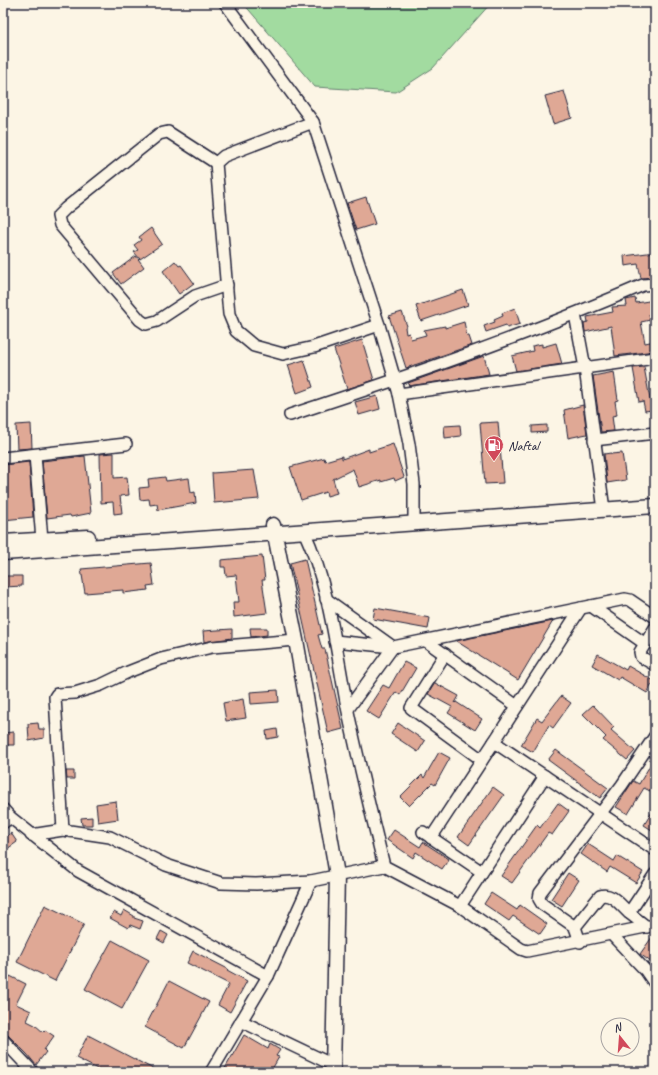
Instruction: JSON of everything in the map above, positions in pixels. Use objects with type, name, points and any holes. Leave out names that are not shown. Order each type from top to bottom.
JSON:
[{"type":"main road","points":[[3,542],[414,519],[604,505],[655,498]]},
{"type":"main road","points":[[604,505],[655,506]]},
{"type":"main road","points":[[3,553],[273,528],[304,531],[414,519]]},
{"type":"main road","points":[[273,528],[296,640],[337,875],[333,1068]]},
{"type":"street","points":[[225,3],[313,122],[379,325],[399,394],[411,457],[414,484],[414,519]]},
{"type":"street","points":[[216,163],[224,156],[313,122]]},
{"type":"street","points":[[216,163],[168,132],[159,134],[58,216],[60,225],[140,320],[146,324],[157,321],[195,296],[227,285]]},
{"type":"street","points":[[216,163],[229,314],[236,331],[254,346],[282,354],[314,347],[379,325]]},
{"type":"street","points":[[290,415],[395,380],[575,314],[643,285],[655,284]]},
{"type":"street","points":[[575,314],[585,368],[604,505]]},
{"type":"street","points":[[399,394],[655,358]]},
{"type":"street","points":[[594,440],[655,433]]},
{"type":"street","points":[[3,458],[126,444]]},
{"type":"street","points":[[35,455],[42,540]]},
{"type":"street","points":[[304,531],[314,554],[326,599],[348,709],[384,866]]},
{"type":"street","points":[[326,599],[393,647]]},
{"type":"street","points":[[335,641],[393,647],[625,599],[630,600],[655,617]]},
{"type":"street","points":[[586,607],[644,643]]},
{"type":"street","points":[[482,872],[427,835],[482,760],[517,706],[586,607]]},
{"type":"street","points":[[655,628],[644,643],[640,652],[641,656],[655,665]]},
{"type":"street","points":[[62,830],[57,751],[55,696],[57,694],[75,693],[95,687],[161,659],[212,647],[296,640]]},
{"type":"street","points":[[426,640],[517,706]]},
{"type":"street","points":[[348,709],[393,647]]},
{"type":"street","points":[[445,654],[411,708],[482,760]]},
{"type":"street","points":[[580,942],[576,927],[542,904],[539,899],[540,894],[601,814],[655,736]]},
{"type":"street","points":[[494,742],[655,850]]},
{"type":"street","points":[[460,906],[545,776]]},
{"type":"street","points":[[5,817],[78,871],[268,976]]},
{"type":"street","points":[[31,835],[62,830],[110,837],[166,865],[221,883],[256,884],[311,881],[384,866],[460,906],[520,949],[528,951],[580,942],[651,926]]},
{"type":"street","points":[[629,912],[655,874]]},
{"type":"street","points":[[211,1072],[268,976],[311,881]]},
{"type":"street","points":[[576,927],[600,896],[604,894],[609,895],[629,912],[651,926]]},
{"type":"street","points":[[612,935],[651,972],[655,984]]},
{"type":"street","points":[[241,1021],[333,1068]]},
{"type":"street","points":[[5,1044],[33,1072]]},
{"type":"green space","points":[[243,3],[491,3],[433,68],[396,92],[315,87]]},
{"type":"building","points":[[564,91],[572,118],[553,124],[545,96]]},
{"type":"building","points":[[366,197],[375,224],[356,230],[347,203]]},
{"type":"building","points":[[151,228],[162,244],[140,259],[134,252],[138,250],[134,245],[141,240],[139,237]]},
{"type":"building","points":[[655,252],[655,277],[641,278],[638,264],[625,266],[624,256]]},
{"type":"building","points":[[136,256],[144,267],[121,284],[113,273]]},
{"type":"building","points":[[175,261],[179,266],[181,265],[194,283],[179,294],[163,271]]},
{"type":"building","points":[[463,290],[468,305],[421,321],[416,306]]},
{"type":"building","points":[[635,298],[636,303],[655,300],[655,313],[649,314],[650,320],[641,322],[645,343],[655,341],[655,351],[615,356],[611,326],[585,332],[584,323],[588,322],[587,317],[613,312],[612,307],[627,306],[626,300]]},
{"type":"building","points":[[515,308],[520,324],[507,328],[506,325],[486,332],[484,326],[495,322],[494,320],[503,316],[502,313]]},
{"type":"building","points":[[402,312],[407,326],[405,327],[406,334],[409,333],[411,339],[426,335],[424,330],[445,326],[445,328],[464,322],[467,336],[469,336],[472,345],[406,368],[389,316]]},
{"type":"building","points":[[362,340],[374,380],[347,389],[334,349]]},
{"type":"building","points":[[556,343],[562,364],[516,371],[512,356],[533,351],[532,346],[542,344],[542,347]]},
{"type":"building","points":[[484,356],[489,374],[409,386],[408,383]]},
{"type":"building","points":[[304,360],[313,387],[297,393],[288,365]]},
{"type":"building","points":[[644,367],[652,410],[645,411],[643,401],[639,402],[633,368]]},
{"type":"building","points":[[614,372],[618,400],[615,401],[617,415],[612,416],[614,431],[601,432],[593,376]]},
{"type":"building","points":[[377,396],[380,409],[359,415],[355,402]]},
{"type":"building","points":[[583,405],[587,434],[568,438],[564,410]]},
{"type":"building","points":[[498,422],[503,483],[485,484],[480,423]]},
{"type":"building","points":[[31,424],[32,448],[17,449],[16,425]]},
{"type":"building","points":[[460,425],[461,436],[445,438],[444,426]]},
{"type":"building","points":[[547,425],[547,432],[532,433],[532,426]]},
{"type":"building","points":[[393,444],[404,477],[395,481],[394,478],[381,482],[381,480],[359,487],[353,469],[333,479],[337,493],[327,496],[326,492],[301,500],[290,467],[324,458],[325,461],[342,456],[342,459],[369,449],[369,452]]},
{"type":"building","points":[[114,453],[114,478],[127,477],[129,495],[120,496],[122,513],[114,514],[113,502],[101,503],[100,454]]},
{"type":"building","points":[[622,453],[626,480],[607,483],[604,454]]},
{"type":"building","points":[[85,456],[91,513],[71,517],[70,515],[47,518],[42,461]]},
{"type":"building","points":[[29,462],[33,517],[3,520],[3,465]]},
{"type":"building","points":[[254,470],[259,499],[214,503],[212,473]]},
{"type":"building","points":[[165,477],[166,481],[189,478],[191,493],[195,492],[196,503],[158,510],[157,504],[150,505],[149,499],[140,500],[139,488],[149,487],[148,479]]},
{"type":"building","points":[[262,556],[265,580],[262,580],[267,613],[234,617],[233,602],[239,602],[236,575],[226,576],[225,567],[221,567],[221,560]]},
{"type":"building","points":[[305,559],[322,634],[318,635],[322,649],[325,649],[343,729],[328,733],[290,563]]},
{"type":"building","points":[[151,563],[154,585],[147,586],[148,590],[123,593],[123,590],[85,593],[81,569]]},
{"type":"building","points":[[4,576],[22,576],[22,586],[5,587]]},
{"type":"building","points":[[375,608],[430,618],[428,629],[373,619]]},
{"type":"building","points":[[553,621],[518,680],[456,641]]},
{"type":"building","points":[[250,628],[267,628],[267,635],[251,637]]},
{"type":"building","points":[[232,629],[232,638],[204,642],[203,631]]},
{"type":"building","points":[[598,654],[626,670],[628,666],[654,681],[647,693],[620,677],[618,680],[592,665]]},
{"type":"building","points":[[404,662],[416,668],[400,695],[396,692],[379,719],[366,711],[383,685],[389,688]]},
{"type":"building","points":[[435,683],[459,696],[455,703],[456,702],[482,719],[475,730],[448,713],[452,707],[428,694]]},
{"type":"building","points":[[278,690],[279,702],[251,704],[250,692]]},
{"type":"building","points":[[561,696],[571,703],[553,728],[549,725],[533,752],[521,745],[537,718],[542,721]]},
{"type":"building","points":[[243,699],[246,718],[226,721],[223,703]]},
{"type":"building","points":[[593,705],[614,727],[611,730],[635,751],[627,760],[603,740],[606,737],[583,714]]},
{"type":"building","points":[[38,723],[39,729],[44,729],[44,738],[29,741],[28,724]]},
{"type":"building","points":[[398,723],[425,741],[418,752],[391,734]]},
{"type":"building","points":[[277,729],[278,737],[267,739],[266,731]]},
{"type":"building","points":[[14,732],[14,745],[3,745],[3,733]]},
{"type":"building","points":[[556,750],[608,788],[600,798],[548,760]]},
{"type":"building","points":[[439,752],[450,758],[435,785],[432,783],[409,806],[400,797],[422,775],[424,778]]},
{"type":"building","points":[[655,757],[655,783],[650,791],[644,788],[628,814],[616,807],[633,781],[639,784]]},
{"type":"building","points":[[66,771],[74,771],[74,779],[67,779]]},
{"type":"building","points":[[493,787],[504,795],[469,845],[458,837]]},
{"type":"building","points":[[116,801],[118,819],[98,822],[96,804]]},
{"type":"building","points":[[558,803],[569,811],[552,835],[548,833],[512,883],[501,876],[537,825],[540,828]]},
{"type":"building","points":[[655,807],[655,832],[644,825]]},
{"type":"building","points":[[92,817],[92,825],[82,825],[81,818]]},
{"type":"building","points":[[394,830],[420,847],[423,842],[449,859],[442,869],[416,852],[413,858],[387,840]]},
{"type":"building","points":[[11,833],[17,842],[7,849],[3,843],[3,839]]},
{"type":"building","points":[[588,844],[614,861],[617,856],[643,872],[636,883],[610,867],[607,872],[581,854]]},
{"type":"building","points":[[568,873],[579,880],[562,906],[551,899]]},
{"type":"building","points":[[491,893],[517,910],[520,905],[547,924],[540,934],[513,916],[509,921],[484,904]]},
{"type":"building","points":[[45,905],[84,924],[55,981],[17,962]]},
{"type":"building","points":[[124,910],[134,916],[134,918],[143,921],[140,929],[130,925],[128,928],[110,918],[114,912],[121,916]]},
{"type":"building","points":[[161,931],[168,935],[164,943],[157,939]]},
{"type":"building","points":[[655,933],[655,965],[640,954]]},
{"type":"building","points":[[112,940],[149,960],[122,1009],[85,989]]},
{"type":"building","points":[[193,951],[228,969],[227,970],[247,981],[230,1012],[218,1005],[229,984],[187,963]]},
{"type":"building","points":[[10,976],[26,984],[16,1004],[31,1011],[27,1021],[35,1025],[43,1032],[45,1030],[54,1036],[44,1050],[46,1052],[36,1065],[8,1035],[3,1033],[3,989]]},
{"type":"building","points":[[169,981],[209,1002],[184,1048],[145,1027]]},
{"type":"building","points":[[88,1035],[159,1072],[103,1072],[76,1058]]},
{"type":"building","points":[[244,1035],[268,1049],[270,1044],[280,1050],[276,1056],[279,1057],[271,1071],[266,1068],[264,1072],[223,1072]]},
{"type":"place","name":"Naftal","points":[[494,462]]}]
